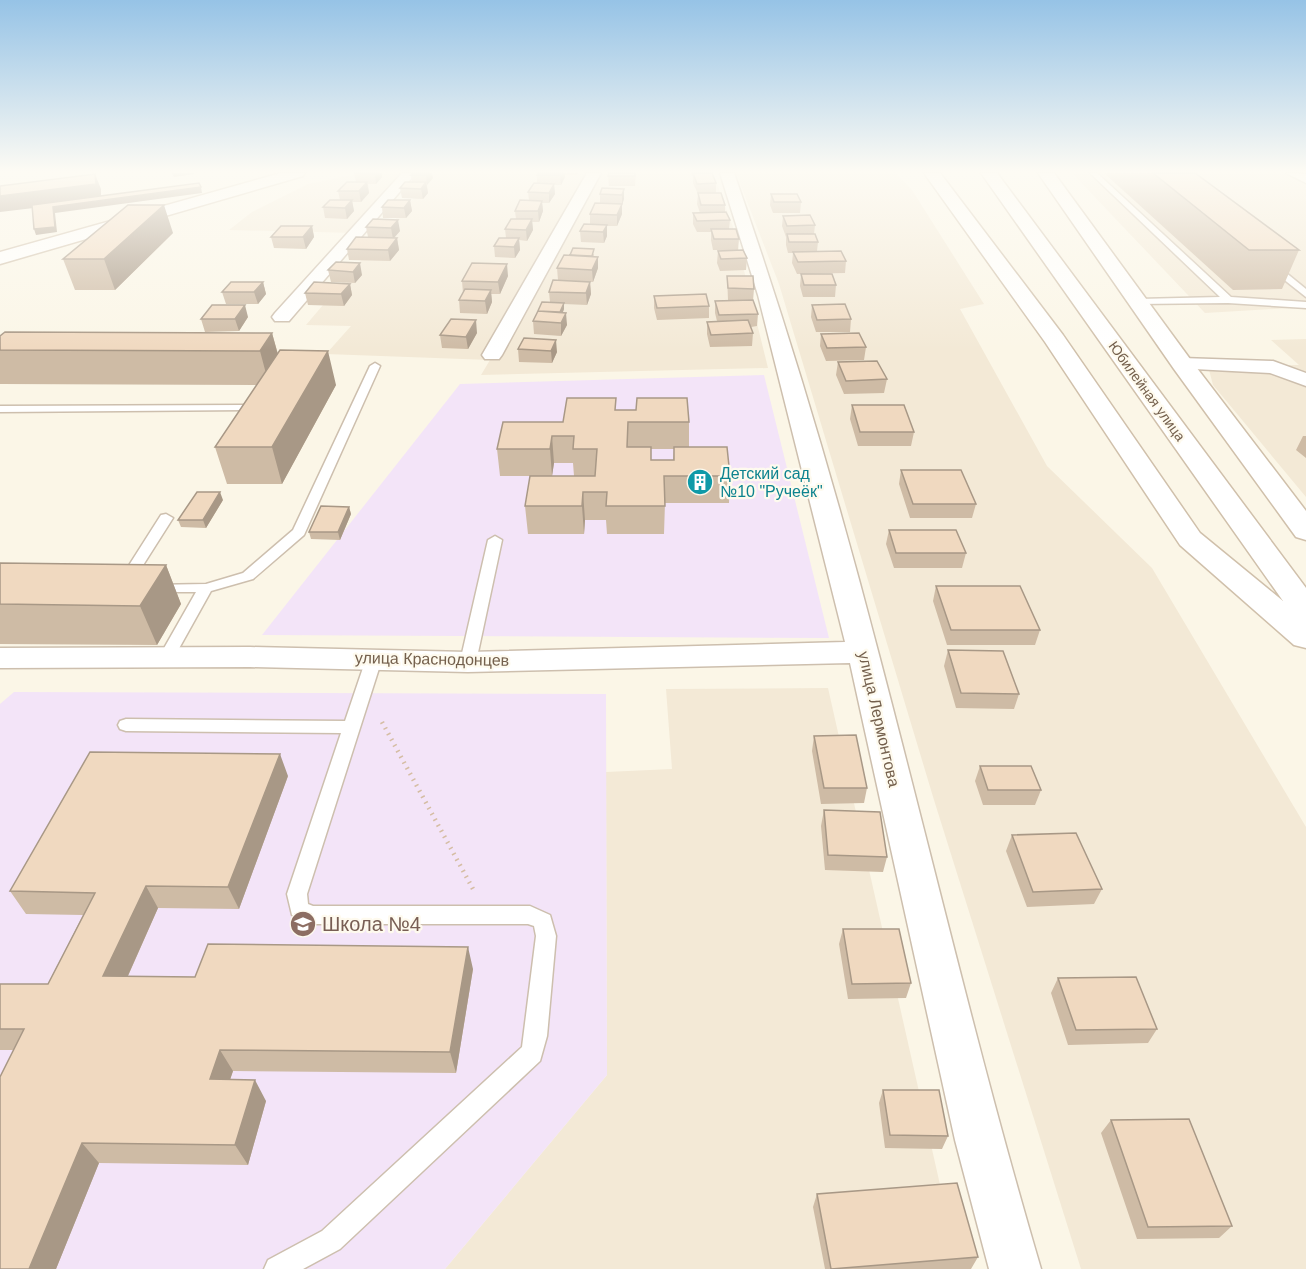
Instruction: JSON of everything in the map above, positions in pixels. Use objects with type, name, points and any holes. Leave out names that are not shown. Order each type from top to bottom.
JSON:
[{"type":"main road","points":[[0,258],[90,232]]},
{"type":"main road","points":[[976,232],[1055,340],[1190,539],[1306,637]]},
{"type":"main road","name":"Юбилейная улица","points":[[1032,232],[1306,610]]},
{"type":"main road","points":[[1089,232],[1182,364],[1306,531]]},
{"type":"street","points":[[282,317],[356,232]]},
{"type":"street","points":[[492,355],[561,232]]},
{"type":"street","name":"улица Лермонтова","points":[[746,232],[767,295],[863,652],[976,1129],[1015,1269]]},
{"type":"street","points":[[1182,364],[1273,368],[1306,380]]},
{"type":"street","name":"улица Краснодонцев","points":[[0,658],[167,657],[468,662],[863,652]]},
{"type":"lane","points":[[1156,232],[1228,300]]},
{"type":"lane","points":[[1260,256],[1306,294]]},
{"type":"lane","points":[[1139,302],[1228,300],[1306,305]]},
{"type":"lane","points":[[166,518],[117,587],[206,588],[248,576],[299,532],[375,366]]},
{"type":"lane","points":[[0,409],[243,408]]},
{"type":"lane","points":[[468,662],[495,540]]},
{"type":"lane","points":[[167,657],[206,588]]},
{"type":"lane","points":[[277,1269],[331,1240],[532,1053],[536,1036],[546,936],[543,921],[530,915],[312,915],[299,909],[297,894],[374,659]]},
{"type":"lane","points":[[126,725],[352,727]]},
{"type":"path","points":[[364,689],[488,915]]},
{"type":"shaded area","points":[[385,232],[735,232],[768,368],[481,375],[490,360],[326,354],[351,326],[306,325]]},
{"type":"shaded area","points":[[759,232],[939,232],[984,304],[960,309],[1047,466],[1152,568],[1306,827],[1306,1269],[1081,1269],[934,800],[779,284]]},
{"type":"shaded area","points":[[1128,232],[1306,232],[1306,307],[1205,313]]},
{"type":"shaded area","points":[[1306,339],[1306,497],[1213,385],[1208,366],[1299,365],[1271,340]]},
{"type":"shaded area","points":[[764,375],[829,638],[262,635],[460,384]]},
{"type":"shaded area","points":[[828,688],[959,1269],[445,1269],[607,1075],[606,772],[672,769],[666,689]]},
{"type":"shaded area","name":"Школа №4","points":[[14,692],[606,694],[607,1075],[445,1269],[0,1269],[0,704]]},
{"type":"building","points":[[95,232],[134,232],[104,259],[63,259]]},
{"type":"building","points":[[275,232],[307,232],[303,237],[271,237]]},
{"type":"building","points":[[712,232],[737,232],[739,239],[714,239]]},
{"type":"building","points":[[1227,232],[1275,232],[1299,250],[1249,250]]},
{"type":"building","points":[[787,234],[815,234],[818,242],[789,242]]},
{"type":"building","points":[[356,237],[397,238],[388,250],[347,249]]},
{"type":"building","points":[[499,238],[519,238],[514,247],[494,246]]},
{"type":"building","points":[[573,248],[594,249],[592,256],[570,255]]},
{"type":"building","points":[[743,250],[747,258],[721,259],[718,251]]},
{"type":"building","points":[[841,251],[846,261],[798,262],[793,252]]},
{"type":"building","points":[[564,255],[598,257],[592,270],[557,268]]},
{"type":"building","points":[[336,262],[360,263],[353,272],[328,270]]},
{"type":"building","points":[[472,263],[507,264],[498,282],[462,281]]},
{"type":"building","points":[[801,274],[832,274],[836,285],[804,285]]},
{"type":"building","points":[[727,276],[753,276],[754,289],[728,288]]},
{"type":"building","points":[[553,280],[590,282],[586,293],[549,292]]},
{"type":"building","points":[[231,282],[263,282],[254,292],[222,292]]},
{"type":"building","points":[[314,282],[350,284],[341,294],[305,293]]},
{"type":"building","points":[[465,289],[491,290],[485,301],[459,300]]},
{"type":"building","points":[[706,294],[709,306],[657,308],[654,296]]},
{"type":"building","points":[[753,300],[758,314],[719,315],[715,301]]},
{"type":"building","points":[[542,302],[564,303],[560,312],[538,311],[537,313]]},
{"type":"building","points":[[845,304],[851,319],[817,320],[812,305]]},
{"type":"building","points":[[212,305],[245,305],[235,319],[201,319]]},
{"type":"building","points":[[538,311],[566,313],[561,323],[533,321]]},
{"type":"building","points":[[451,319],[476,320],[466,337],[440,335]]},
{"type":"building","points":[[748,320],[753,333],[711,335],[707,322]]},
{"type":"building","points":[[5,332],[272,333],[260,351],[0,350],[0,336]]},
{"type":"building","points":[[859,333],[866,347],[827,348],[821,334]]},
{"type":"building","points":[[524,338],[556,340],[551,351],[518,349]]},
{"type":"building","points":[[280,350],[328,351],[272,447],[215,447]]},
{"type":"building","points":[[877,361],[887,379],[846,381],[838,362]]},
{"type":"building","points":[[567,398],[616,398],[615,410],[636,410],[637,398],[687,398],[689,422],[628,422],[627,447],[651,447],[651,460],[674,460],[674,447],[727,447],[730,476],[664,476],[665,506],[606,506],[607,492],[583,492],[582,506],[525,506],[530,476],[595,476],[597,449],[573,449],[574,436],[552,436],[550,449],[497,449],[503,422],[563,422]]},
{"type":"building","points":[[852,405],[904,405],[914,432],[860,432]]},
{"type":"building","points":[[901,470],[961,470],[976,504],[913,504]]},
{"type":"building","points":[[197,492],[220,492],[203,520],[178,520]]},
{"type":"building","points":[[321,506],[349,507],[338,532],[309,532]]},
{"type":"building","points":[[889,530],[956,530],[966,553],[896,553]]},
{"type":"building","points":[[0,563],[166,565],[140,606],[0,604]]},
{"type":"building","points":[[936,586],[1020,586],[1040,630],[951,630]]},
{"type":"building","points":[[948,650],[1003,651],[1019,694],[961,693]]},
{"type":"building","points":[[856,735],[867,788],[824,788],[814,736]]},
{"type":"building","points":[[90,752],[280,754],[228,887],[146,886],[103,976],[195,977],[208,944],[468,947],[450,1052],[220,1050],[210,1079],[255,1080],[235,1145],[82,1143],[29,1269],[0,1269],[0,1077],[24,1029],[0,1029],[0,984],[48,984],[95,893],[10,891]]},
{"type":"building","points":[[980,766],[1031,766],[1041,790],[988,790]]},
{"type":"building","points":[[824,810],[880,812],[887,857],[828,855]]},
{"type":"building","points":[[1076,833],[1102,889],[1033,892],[1012,835]]},
{"type":"building","points":[[843,929],[899,929],[911,983],[852,984]]},
{"type":"building","points":[[1136,977],[1157,1029],[1076,1030],[1058,978]]},
{"type":"building","points":[[883,1090],[939,1090],[948,1136],[890,1135]]},
{"type":"building","points":[[1189,1119],[1232,1226],[1148,1227],[1111,1120]]},
{"type":"building","points":[[957,1183],[978,1257],[831,1269],[817,1194]]},
{"type":"place","name":"Детский сад №10 \"Ручеёк\"","points":[[700,482]]},
{"type":"place","name":"Школа №4","points":[[303,924]]}]
